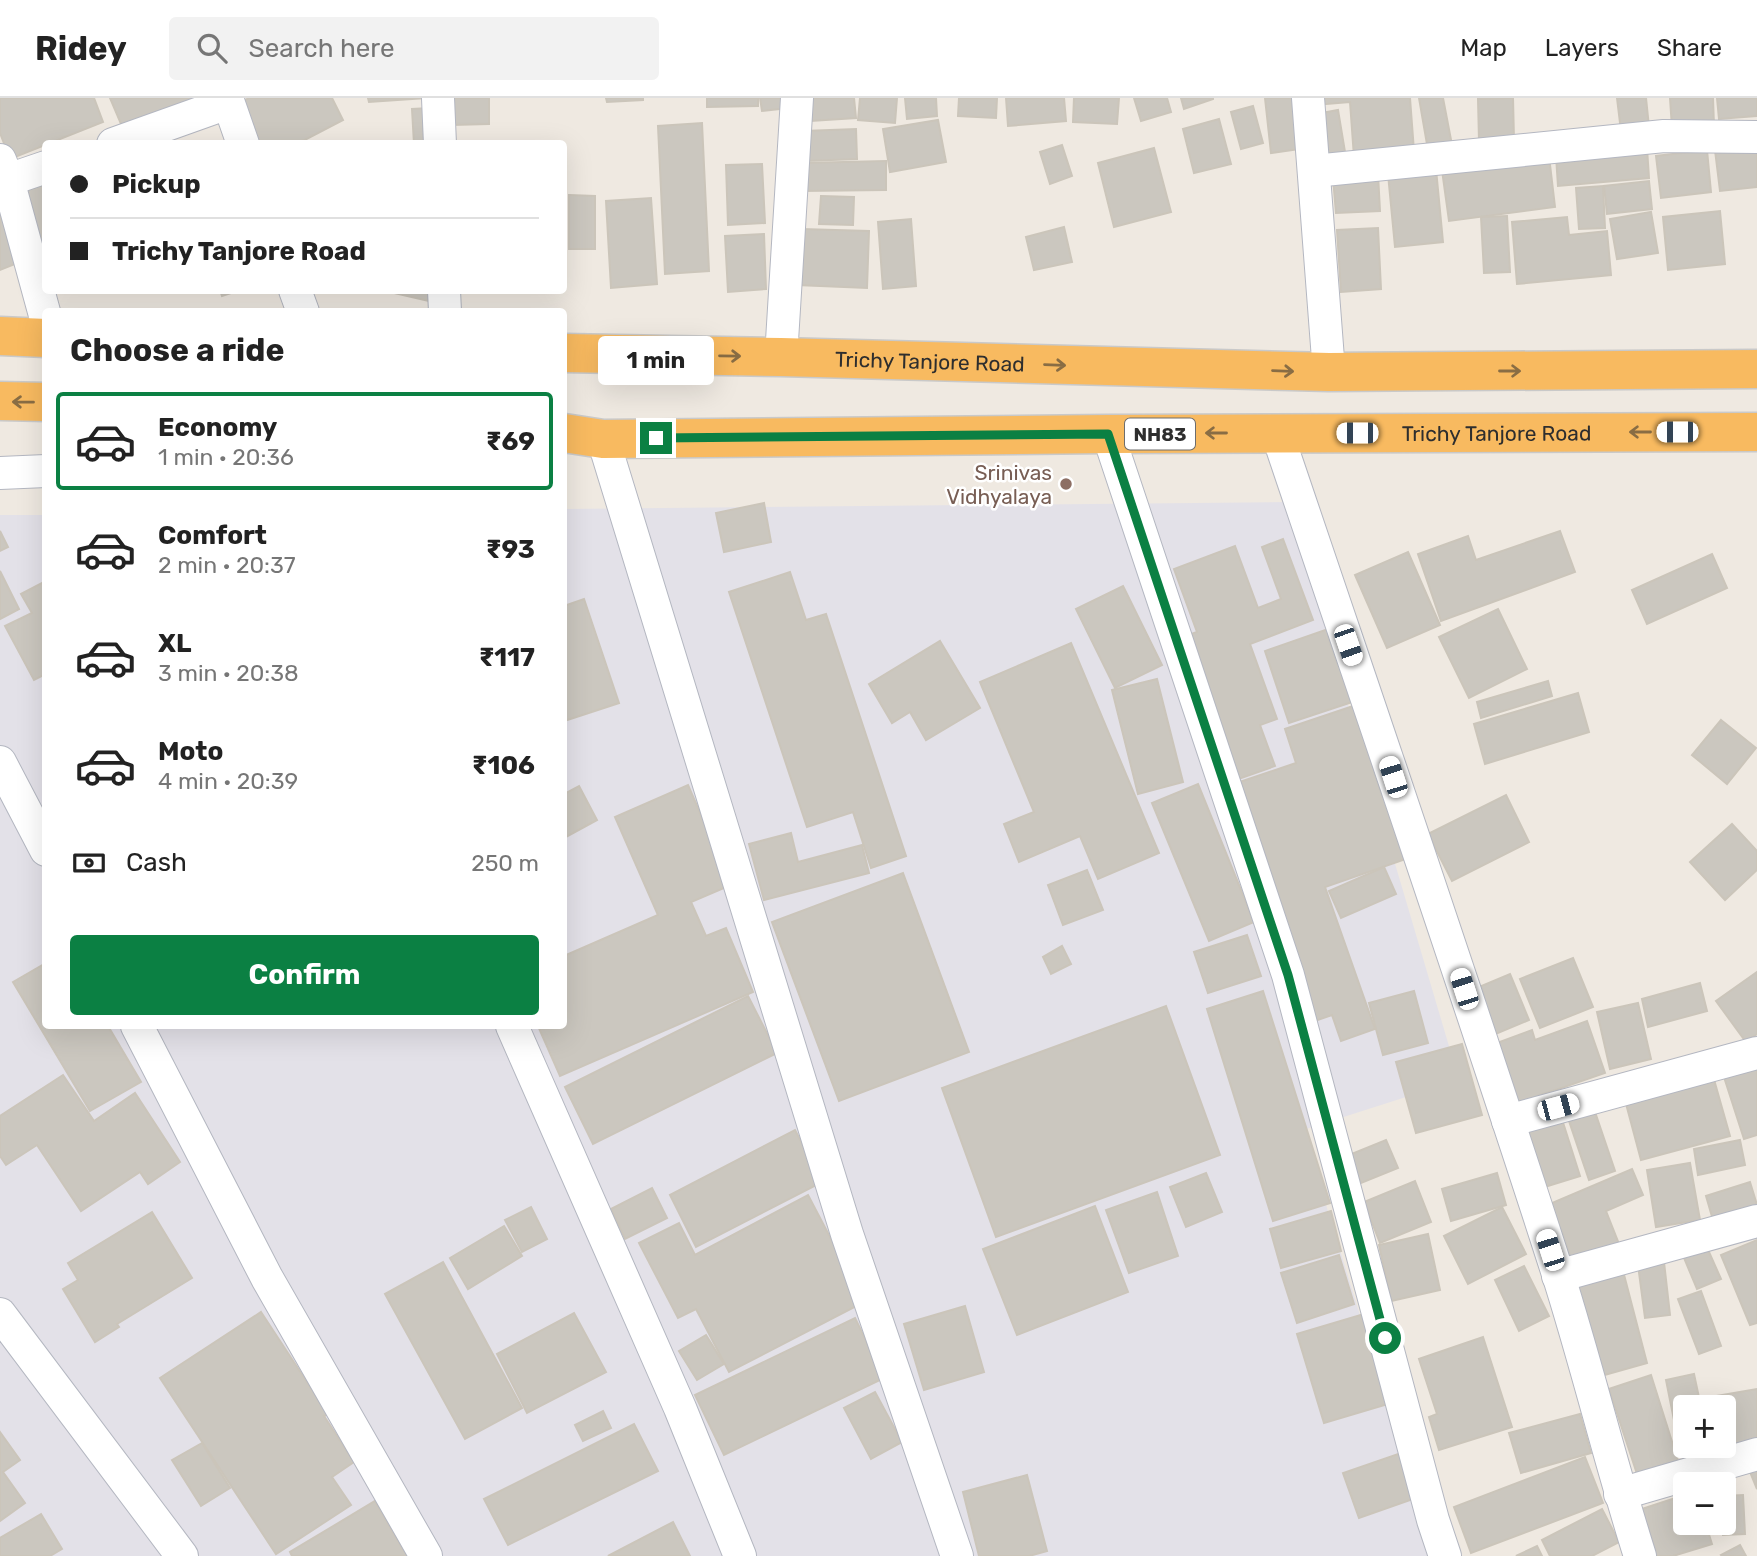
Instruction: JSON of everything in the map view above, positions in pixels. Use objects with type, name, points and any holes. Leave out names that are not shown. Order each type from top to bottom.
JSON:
[{"type":"highway","points":[[0,336],[42,338]]},
{"type":"highway","name":"Trichy Tanjore Road","points":[[567,353],[1329,372],[1757,369]]},
{"type":"highway","points":[[0,401],[42,402]]},
{"type":"highway","name":"Trichy Tanjore Road","points":[[567,433],[603,439],[1757,432]]},
{"type":"street","points":[[438,98],[440,140]]},
{"type":"street","points":[[781,357],[797,98]]},
{"type":"street","points":[[1308,98],[1329,372]]},
{"type":"street","points":[[124,140],[227,101],[242,140]]},
{"type":"street","points":[[1314,171],[1664,136],[1757,137]]},
{"type":"street","points":[[42,167],[4,170],[43,308]]},
{"type":"street","points":[[1278,433],[1558,1276],[1640,1556]]},
{"type":"street","points":[[1108,434],[1288,975],[1429,1506],[1445,1556]]},
{"type":"street","points":[[603,439],[847,1234],[957,1556]]},
{"type":"street","points":[[0,472],[42,471]]},
{"type":"street","points":[[0,762],[42,842]]},
{"type":"street","points":[[138,1029],[267,1278],[426,1556]]},
{"type":"street","points":[[513,1029],[680,1408],[740,1556]]},
{"type":"street","points":[[1508,1121],[1757,1053]]},
{"type":"street","points":[[1558,1276],[1757,1221]]},
{"type":"street","points":[[0,1314],[182,1556]]},
{"type":"street","points":[[1620,1494],[1757,1454]]},
{"type":"shaded area","points":[[1288,502],[1459,1080],[1303,1130],[1434,1556],[0,1556],[0,515],[42,515],[42,1029],[567,1029],[567,509]]},
{"type":"building","points":[[0,98],[94,98],[103,122],[58,140],[42,140],[42,146],[10,159],[0,133]]},
{"type":"building","points":[[110,98],[202,98],[124,131]]},
{"type":"building","points":[[249,98],[332,98],[343,120],[305,140],[254,140],[237,104]]},
{"type":"building","points":[[368,98],[427,98],[369,102]]},
{"type":"building","points":[[452,98],[489,98],[489,124],[452,125]]},
{"type":"building","points":[[606,98],[643,98],[643,100],[607,102]]},
{"type":"building","points":[[707,98],[758,98],[758,106],[707,107]]},
{"type":"building","points":[[760,98],[787,98],[788,108],[762,111]]},
{"type":"building","points":[[810,98],[854,98],[856,118],[811,121]]},
{"type":"building","points":[[860,98],[897,98],[895,123],[858,120]]},
{"type":"building","points":[[905,98],[936,98],[937,116],[907,119]]},
{"type":"building","points":[[959,98],[997,98],[996,118],[958,116]]},
{"type":"building","points":[[1006,98],[1064,98],[1066,121],[1008,126]]},
{"type":"building","points":[[1074,98],[1119,98],[1117,124],[1073,122]]},
{"type":"building","points":[[1134,98],[1167,98],[1171,112],[1141,121]]},
{"type":"building","points":[[1181,98],[1213,98],[1213,99],[1184,109]]},
{"type":"building","points":[[1265,98],[1301,98],[1307,148],[1271,153]]},
{"type":"building","points":[[1315,98],[1410,98],[1414,151],[1354,157],[1350,102],[1315,105]]},
{"type":"building","points":[[1419,98],[1443,98],[1452,145],[1428,150]]},
{"type":"building","points":[[1513,98],[1514,140],[1479,141],[1478,99]]},
{"type":"building","points":[[1617,98],[1646,98],[1649,127],[1621,131]]},
{"type":"building","points":[[1670,98],[1713,98],[1714,126],[1672,128]]},
{"type":"building","points":[[1717,98],[1757,98],[1757,116],[1719,119]]},
{"type":"building","points":[[1253,106],[1263,143],[1241,149],[1231,112]]},
{"type":"building","points":[[430,108],[433,140],[414,140],[412,109]]},
{"type":"building","points":[[1338,110],[1346,158],[1324,162],[1316,114]]},
{"type":"building","points":[[1219,119],[1231,164],[1194,173],[1183,129]]},
{"type":"building","points":[[938,120],[946,162],[890,172],[883,129]]},
{"type":"building","points":[[702,123],[709,271],[665,274],[658,126]]},
{"type":"building","points":[[856,129],[857,159],[806,161],[804,131]]},
{"type":"building","points":[[1062,145],[1072,176],[1050,184],[1040,152]]},
{"type":"building","points":[[1757,145],[1757,187],[1720,191],[1715,150]]},
{"type":"building","points":[[1154,148],[1171,212],[1114,227],[1098,163]]},
{"type":"building","points":[[1647,148],[1649,178],[1558,186],[1556,156]]},
{"type":"building","points":[[1707,150],[1711,192],[1661,198],[1656,156]]},
{"type":"building","points":[[1549,156],[1555,207],[1449,221],[1442,170]]},
{"type":"building","points":[[886,161],[886,190],[802,191],[802,163]]},
{"type":"building","points":[[762,164],[765,223],[728,225],[726,165]]},
{"type":"building","points":[[1436,169],[1443,242],[1395,247],[1388,174]]},
{"type":"building","points":[[1378,174],[1380,211],[1336,213],[1333,178]]},
{"type":"building","points":[[42,178],[42,252],[38,253],[14,188]]},
{"type":"building","points":[[1649,181],[1652,209],[1607,214],[1604,186]]},
{"type":"building","points":[[1603,186],[1605,228],[1579,229],[1576,188]]},
{"type":"building","points":[[569,195],[595,196],[595,249],[569,249]]},
{"type":"building","points":[[821,196],[854,197],[853,225],[819,224]]},
{"type":"building","points":[[651,198],[657,284],[611,288],[606,201]]},
{"type":"building","points":[[0,211],[20,262],[0,270]]},
{"type":"building","points":[[1720,211],[1725,264],[1668,270],[1663,217]]},
{"type":"building","points":[[1651,212],[1658,253],[1617,259],[1610,219]]},
{"type":"building","points":[[1507,216],[1510,272],[1484,273],[1481,217]]},
{"type":"building","points":[[1567,217],[1569,235],[1607,231],[1611,275],[1517,284],[1512,222]]},
{"type":"building","points":[[911,219],[916,286],[883,289],[878,222]]},
{"type":"building","points":[[1064,227],[1072,262],[1034,270],[1026,237]]},
{"type":"building","points":[[1378,228],[1381,289],[1341,292],[1337,230]]},
{"type":"building","points":[[801,229],[869,231],[867,288],[797,285]]},
{"type":"building","points":[[764,234],[766,289],[728,292],[725,236]]},
{"type":"building","points":[[398,294],[430,294],[429,301]]},
{"type":"building","points":[[764,503],[771,542],[724,552],[716,513]]},
{"type":"building","points":[[0,531],[8,547],[0,551]]},
{"type":"building","points":[[1560,531],[1575,572],[1441,621],[1418,554],[1468,536],[1476,560]]},
{"type":"building","points":[[1283,539],[1313,620],[1250,644],[1277,719],[1260,725],[1275,766],[1230,782],[1177,639],[1197,632],[1174,569],[1235,546],[1258,608],[1281,599],[1262,547]]},
{"type":"building","points":[[1408,552],[1440,625],[1387,648],[1355,575]]},
{"type":"building","points":[[1712,554],[1727,588],[1647,624],[1632,590]]},
{"type":"building","points":[[0,571],[19,609],[0,619]]},
{"type":"building","points":[[790,572],[806,620],[826,614],[906,856],[871,868],[853,812],[807,827],[729,592]]},
{"type":"building","points":[[42,583],[42,676],[34,680],[5,626],[32,613],[21,594]]},
{"type":"building","points":[[1123,586],[1162,665],[1115,688],[1076,609]]},
{"type":"building","points":[[584,599],[619,703],[567,720],[567,605]]},
{"type":"building","points":[[1498,609],[1527,669],[1469,698],[1439,637]]},
{"type":"building","points":[[1331,628],[1355,701],[1289,723],[1265,651]]},
{"type":"building","points":[[940,641],[980,708],[926,740],[910,712],[892,723],[869,684]]},
{"type":"building","points":[[1071,643],[1159,853],[1098,879],[1080,836],[1019,862],[1004,824],[1034,812],[980,682]]},
{"type":"building","points":[[1157,679],[1183,782],[1138,794],[1112,690]]},
{"type":"building","points":[[1548,681],[1552,696],[1481,718],[1477,702]]},
{"type":"building","points":[[1578,693],[1589,732],[1485,764],[1474,724]]},
{"type":"building","points":[[1353,706],[1406,859],[1325,887],[1375,1029],[1341,1041],[1332,1015],[1312,1022],[1231,785],[1296,763],[1285,729]]},
{"type":"building","points":[[1721,720],[1756,748],[1727,784],[1692,755]]},
{"type":"building","points":[[1198,784],[1254,922],[1209,941],[1152,803]]},
{"type":"building","points":[[688,785],[731,885],[691,902],[706,936],[726,928],[753,992],[560,1076],[539,1029],[567,1029],[567,955],[658,915],[615,817]]},
{"type":"building","points":[[579,786],[597,820],[567,836],[567,792]]},
{"type":"building","points":[[1506,795],[1529,842],[1452,881],[1428,834]]},
{"type":"building","points":[[1732,824],[1757,851],[1757,870],[1725,900],[1690,862]]},
{"type":"building","points":[[791,833],[798,862],[862,845],[869,873],[764,900],[749,844]]},
{"type":"building","points":[[1384,867],[1396,894],[1341,918],[1329,891]]},
{"type":"building","points":[[1087,870],[1103,910],[1063,925],[1048,885]]},
{"type":"building","points":[[903,873],[969,1052],[839,1101],[772,922]]},
{"type":"building","points":[[1247,935],[1261,976],[1208,993],[1194,952]]},
{"type":"building","points":[[1062,946],[1071,964],[1051,974],[1043,957]]},
{"type":"building","points":[[1573,958],[1593,1007],[1540,1028],[1520,979]]},
{"type":"building","points":[[42,965],[42,1029],[110,1029],[141,1082],[90,1111],[13,982]]},
{"type":"building","points":[[1757,972],[1757,1034],[1746,1042],[1716,1001]]},
{"type":"building","points":[[1510,974],[1529,1020],[1486,1038],[1467,992]]},
{"type":"building","points":[[1700,983],[1707,1011],[1648,1027],[1642,999]]},
{"type":"building","points":[[1263,991],[1330,1203],[1273,1221],[1207,1009]]},
{"type":"building","points":[[1414,991],[1428,1043],[1383,1055],[1369,1003]]},
{"type":"building","points":[[748,996],[777,1053],[593,1144],[565,1087]]},
{"type":"building","points":[[1638,1003],[1651,1059],[1610,1069],[1597,1012]]},
{"type":"building","points":[[1166,1006],[1220,1155],[996,1237],[942,1088]]},
{"type":"building","points":[[1587,1021],[1605,1073],[1515,1104],[1494,1044],[1532,1030],[1535,1040]]},
{"type":"building","points":[[1462,1044],[1482,1115],[1416,1133],[1396,1062]]},
{"type":"building","points":[[1757,1063],[1757,1135],[1744,1139],[1723,1074]]},
{"type":"building","points":[[63,1075],[94,1121],[135,1093],[180,1162],[148,1184],[140,1172],[81,1211],[37,1145],[6,1165],[0,1156],[0,1116]]},
{"type":"building","points":[[1713,1076],[1730,1136],[1641,1160],[1625,1100]]},
{"type":"building","points":[[1593,1106],[1615,1171],[1589,1180],[1567,1115]]},
{"type":"building","points":[[1560,1113],[1580,1176],[1535,1190],[1516,1127]]},
{"type":"building","points":[[795,1130],[822,1182],[696,1247],[670,1195]]},
{"type":"building","points":[[1386,1140],[1398,1168],[1361,1183],[1349,1155]]},
{"type":"building","points":[[1740,1140],[1745,1165],[1698,1175],[1694,1149]]},
{"type":"building","points":[[1690,1163],[1700,1220],[1656,1227],[1647,1170]]},
{"type":"building","points":[[1632,1169],[1643,1195],[1606,1211],[1619,1244],[1567,1266],[1545,1206]]},
{"type":"building","points":[[1206,1173],[1222,1212],[1186,1227],[1170,1187]]},
{"type":"building","points":[[1497,1173],[1506,1205],[1451,1221],[1442,1189]]},
{"type":"building","points":[[1415,1181],[1431,1222],[1380,1243],[1364,1202]]},
{"type":"building","points":[[1750,1182],[1757,1214],[1715,1227],[1706,1196]]},
{"type":"building","points":[[652,1188],[667,1218],[625,1239],[611,1209]]},
{"type":"building","points":[[1157,1192],[1178,1256],[1129,1273],[1106,1210]]},
{"type":"building","points":[[808,1195],[864,1302],[729,1372],[696,1309],[678,1318],[639,1243],[679,1223],[695,1255]]},
{"type":"building","points":[[1095,1206],[1128,1292],[1017,1335],[983,1249]]},
{"type":"building","points":[[531,1207],[547,1239],[522,1252],[505,1220]]},
{"type":"building","points":[[1502,1207],[1526,1254],[1468,1284],[1444,1236]]},
{"type":"building","points":[[1331,1211],[1341,1251],[1281,1268],[1270,1229]]},
{"type":"building","points":[[152,1212],[192,1278],[117,1324],[119,1327],[95,1342],[63,1289],[78,1280],[68,1263]]},
{"type":"building","points":[[504,1226],[522,1256],[468,1289],[450,1258]]},
{"type":"building","points":[[1428,1234],[1440,1290],[1391,1301],[1379,1245]]},
{"type":"building","points":[[1757,1240],[1757,1323],[1750,1325],[1721,1255]]},
{"type":"building","points":[[1705,1243],[1721,1279],[1697,1289],[1682,1253]]},
{"type":"building","points":[[1339,1255],[1354,1304],[1297,1323],[1281,1273]]},
{"type":"building","points":[[443,1262],[522,1408],[465,1439],[385,1294]]},
{"type":"building","points":[[1664,1262],[1670,1315],[1645,1318],[1638,1265]]},
{"type":"building","points":[[1524,1266],[1549,1316],[1519,1331],[1495,1280]]},
{"type":"building","points":[[1622,1267],[1647,1363],[1601,1376],[1575,1279]]},
{"type":"building","points":[[1701,1291],[1721,1346],[1699,1354],[1678,1299]]},
{"type":"building","points":[[965,1306],[984,1372],[924,1390],[904,1324]]},
{"type":"building","points":[[261,1312],[328,1414],[324,1416],[354,1462],[332,1477],[351,1505],[276,1554],[160,1378]]},
{"type":"building","points":[[574,1313],[606,1372],[527,1413],[497,1354]]},
{"type":"building","points":[[1364,1314],[1391,1403],[1324,1423],[1297,1334]]},
{"type":"building","points":[[855,1318],[884,1378],[724,1455],[695,1395]]},
{"type":"building","points":[[706,1335],[724,1364],[697,1380],[679,1351]]},
{"type":"building","points":[[1483,1337],[1512,1427],[1439,1450],[1429,1417],[1437,1414],[1419,1359]]},
{"type":"building","points":[[1694,1374],[1698,1395],[1673,1395],[1673,1415],[1666,1380]]},
{"type":"building","points":[[1651,1375],[1673,1445],[1673,1458],[1677,1458],[1680,1467],[1639,1480],[1609,1389]]},
{"type":"building","points":[[1757,1389],[1757,1442],[1736,1446],[1736,1395],[1722,1395]]},
{"type":"building","points":[[875,1392],[902,1442],[871,1459],[844,1408]]},
{"type":"building","points":[[603,1411],[611,1428],[583,1441],[575,1425]]},
{"type":"building","points":[[1580,1414],[1591,1453],[1521,1473],[1509,1433]]},
{"type":"building","points":[[634,1424],[658,1471],[508,1545],[484,1499]]},
{"type":"building","points":[[0,1432],[20,1460],[3,1472],[25,1503],[0,1521]]},
{"type":"building","points":[[202,1443],[230,1488],[201,1506],[172,1460]]},
{"type":"building","points":[[1404,1452],[1419,1497],[1359,1518],[1343,1473]]},
{"type":"building","points":[[1585,1457],[1603,1503],[1471,1553],[1454,1507]]},
{"type":"building","points":[[1757,1470],[1757,1489],[1750,1472]]},
{"type":"building","points":[[1027,1475],[1047,1551],[1029,1556],[979,1556],[963,1492]]},
{"type":"building","points":[[1736,1495],[1743,1495],[1745,1534],[1736,1534]]},
{"type":"building","points":[[1673,1499],[1673,1535],[1709,1535],[1712,1544],[1673,1556],[1656,1556],[1642,1509]]},
{"type":"building","points":[[375,1501],[407,1556],[292,1556],[290,1552]]},
{"type":"building","points":[[1602,1509],[1619,1542],[1592,1556],[1550,1556],[1542,1540]]},
{"type":"building","points":[[41,1514],[62,1549],[50,1556],[0,1556],[0,1538]]},
{"type":"building","points":[[673,1522],[690,1556],[608,1556]]},
{"type":"building","points":[[1740,1545],[1746,1556],[1721,1555]]},
{"type":"building","points":[[1537,1546],[1542,1556],[1516,1556]]},
{"type":"place","name":"Srinivas Vidhyalaya","points":[[1066,484]]},
{"type":"route","points":[[656,438],[1108,434],[1288,975],[1385,1338]]}]
